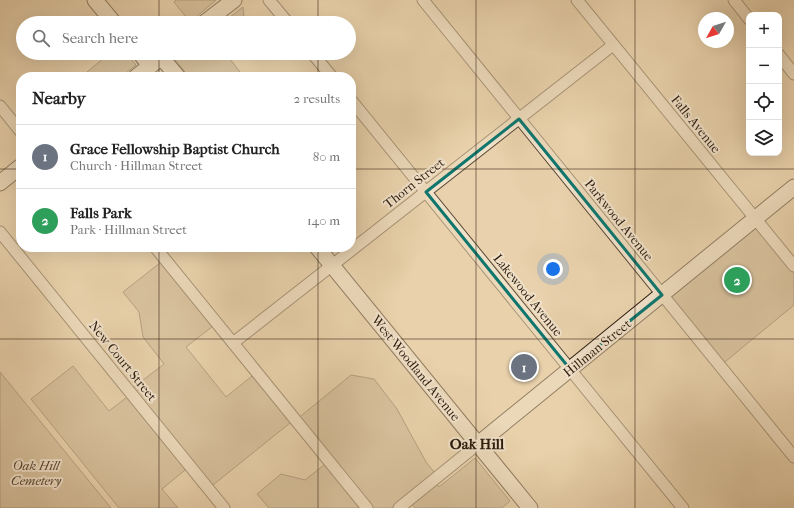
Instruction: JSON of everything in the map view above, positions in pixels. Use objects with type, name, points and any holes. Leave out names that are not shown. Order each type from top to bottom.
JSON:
[{"type":"street","points":[[95,0],[108,16]]},
{"type":"street","points":[[213,16],[234,0]]},
{"type":"street","points":[[269,0],[282,16]]},
{"type":"street","name":"Parkwood Avenue","points":[[423,0],[794,457]]},
{"type":"street","name":"Falls Avenue","points":[[577,0],[794,266]]},
{"type":"street","points":[[734,0],[746,15]]},
{"type":"street","name":"Thorn Street","points":[[356,246],[614,45]]},
{"type":"street","points":[[782,59],[794,74]]},
{"type":"street","points":[[142,72],[158,60]]},
{"type":"street","points":[[160,60],[173,72]]},
{"type":"street","points":[[318,60],[328,72]]},
{"type":"street","points":[[0,106],[16,126]]},
{"type":"street","name":"Lakewood Avenue","points":[[356,106],[683,508]]},
{"type":"street","points":[[0,183],[16,170]]},
{"type":"street","name":"Hillman Street","points":[[399,508],[794,188]]},
{"type":"street","name":"New Court Street","points":[[0,232],[16,252]]},
{"type":"street","name":"New Court Street","points":[[16,252],[224,508]]},
{"type":"street","points":[[159,252],[367,508]]},
{"type":"street","name":"West Woodland Avenue","points":[[321,252],[530,508]]},
{"type":"street","name":"Thorn Street","points":[[233,343],[349,252]]},
{"type":"highlighted area","points":[[519,119],[662,295],[570,369],[426,192]]},
{"type":"green space","points":[[176,0],[216,0],[197,16],[185,16],[174,2]]},
{"type":"green space","points":[[243,7],[244,16],[232,16]]},
{"type":"green space","points":[[102,60],[132,60],[136,65],[127,72],[87,72]]},
{"type":"green space","points":[[175,60],[231,60],[240,72],[185,72]]},
{"type":"green space","points":[[756,219],[794,266],[794,305],[720,366],[662,295]]},
{"type":"green space","points":[[165,259],[217,323],[186,347],[226,397],[257,372],[295,419],[208,489],[190,466],[162,489],[178,508],[119,508],[31,399],[73,366],[109,411],[131,394],[129,391],[164,364],[143,337],[139,312],[123,292]]},
{"type":"green space","name":"Oak Hill Cemetery","points":[[0,372],[111,508],[0,508]]},
{"type":"green space","points":[[351,375],[374,379],[397,409],[426,462],[438,477],[434,480],[439,487],[475,458],[510,501],[502,508],[415,508],[408,500],[399,508],[269,508],[257,494],[281,474],[305,480],[329,461],[296,420]]},
{"type":"place","name":"Falls Park","points":[[737,280]]},
{"type":"place","name":"Grace Fellowship Baptist Church","points":[[524,367]]},
{"type":"district","name":"Oak Hill","points":[[477,444]]}]
